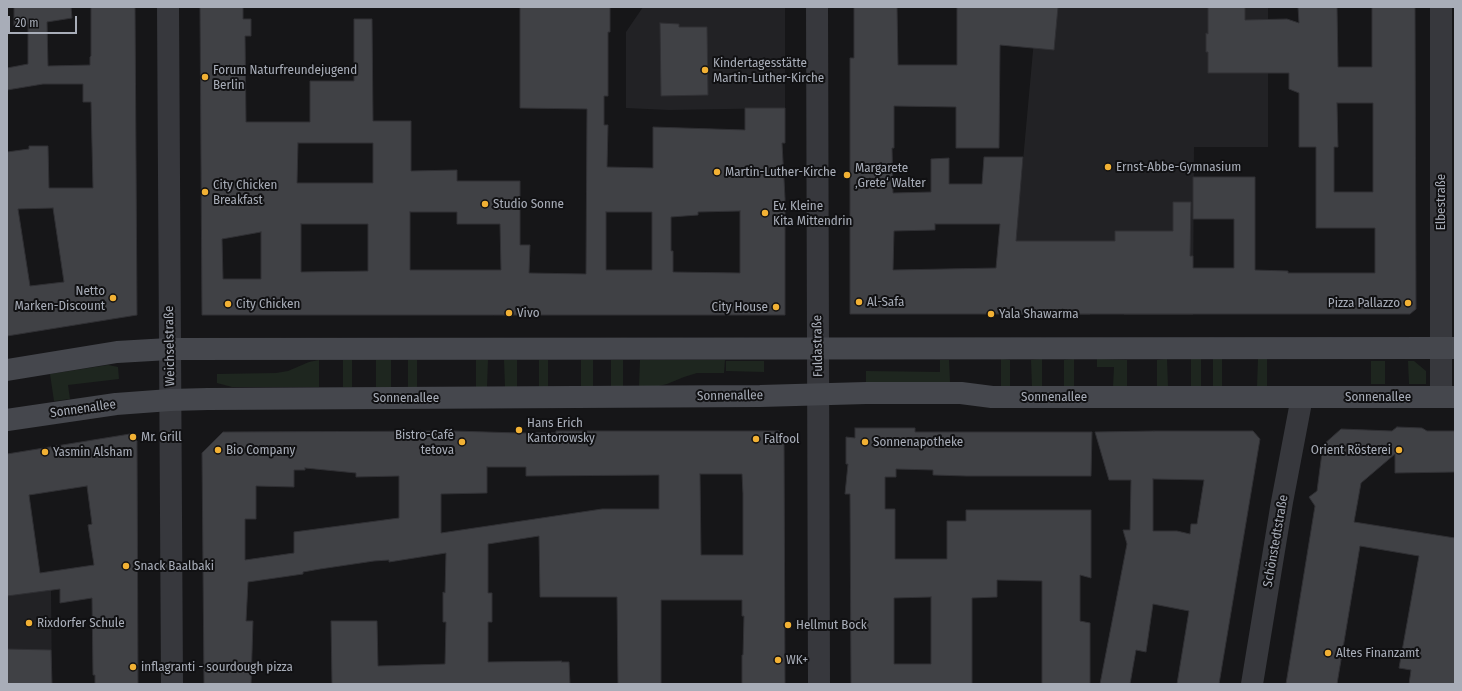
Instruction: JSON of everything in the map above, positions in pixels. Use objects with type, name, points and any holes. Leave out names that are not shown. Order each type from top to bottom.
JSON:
[{"type":"main road","points":[[7,370],[117,352],[169,349],[1448,348]]},
{"type":"main road","name":"Sonnenallee","points":[[7,420],[116,404],[170,400],[760,396],[943,393],[961,393],[992,397],[1448,397]]},
{"type":"street","name":"Weichselstraße","points":[[168,7],[172,684]]},
{"type":"street","name":"Fuldastraße","points":[[817,7],[819,684]]},
{"type":"street","name":"Elbestraße","points":[[1442,7],[1448,52],[1448,397]]},
{"type":"street","name":"Schönstedtstraße","points":[[1252,684],[1302,397]]},
{"type":"shaded area","name":"Kindertagesstätte Martin-Luther-Kirche","points":[[643,7],[785,7],[785,108],[669,110],[626,108],[626,32]]},
{"type":"shaded area","name":"Ernst-Abbe-Gymnasium","points":[[1037,7],[1268,7],[1268,147],[1194,147],[1193,315],[1124,315],[1124,313],[1090,313],[1090,315],[1009,315]]},
{"type":"shaded area","points":[[1001,359],[1010,360],[1010,387],[1001,387]]},
{"type":"shaded area","points":[[1042,359],[1042,387],[1032,387],[1031,360]]},
{"type":"shaded area","points":[[1074,359],[1074,387],[1064,387],[1064,360]]},
{"type":"shaded area","points":[[1097,359],[1127,360],[1127,387],[1113,387],[1114,367],[1097,367]]},
{"type":"shaded area","points":[[1167,359],[1168,387],[1157,387],[1157,360]]},
{"type":"shaded area","points":[[1191,359],[1201,359],[1201,387],[1191,387]]},
{"type":"shaded area","points":[[1213,359],[1222,359],[1222,387],[1213,387]]},
{"type":"shaded area","points":[[1258,359],[1267,359],[1267,387],[1257,387]]},
{"type":"shaded area","points":[[319,360],[319,387],[232,387],[217,383],[217,374],[276,373],[288,371],[309,362]]},
{"type":"shaded area","points":[[343,360],[352,360],[352,387],[343,387]]},
{"type":"shaded area","points":[[376,360],[391,360],[391,387],[376,387]]},
{"type":"shaded area","points":[[408,360],[417,360],[417,387],[408,387]]},
{"type":"shaded area","points":[[476,360],[488,360],[487,387],[476,387]]},
{"type":"shaded area","points":[[504,360],[517,360],[517,387],[505,387]]},
{"type":"shaded area","points":[[539,360],[548,360],[548,387],[539,387]]},
{"type":"shaded area","points":[[581,360],[593,360],[593,387],[581,387]]},
{"type":"shaded area","points":[[611,360],[623,360],[623,387],[611,387]]},
{"type":"shaded area","points":[[640,360],[725,360],[724,373],[697,373],[655,387],[639,387]]},
{"type":"shaded area","points":[[940,360],[949,360],[950,382],[866,382],[866,371],[940,372]]},
{"type":"shaded area","points":[[726,361],[764,361],[764,372],[726,371]]},
{"type":"shaded area","points":[[1371,361],[1385,361],[1385,384],[1371,384]]},
{"type":"shaded area","points":[[1408,361],[1414,361],[1426,371],[1426,384],[1409,384]]},
{"type":"shaded area","points":[[108,365],[118,367],[119,379],[68,385],[70,399],[54,401],[50,374]]},
{"type":"shaded area","name":"Rixdorfer Schule","points":[[51,590],[52,684],[7,684],[7,596]]},
{"type":"building","points":[[14,7],[71,7],[72,18],[47,22],[48,66],[90,65],[91,7],[135,7],[137,315],[7,336],[7,152],[29,149],[29,146],[48,146],[49,188],[93,188],[91,102],[83,102],[83,84],[43,84],[7,90],[7,68],[28,64],[28,24],[14,26]],"holes":[[[53,208],[64,282],[30,286],[18,209]]]},
{"type":"building","points":[[200,7],[243,7],[243,19],[251,19],[251,36],[245,36],[246,122],[310,122],[310,81],[354,81],[354,19],[372,19],[373,121],[411,121],[411,171],[457,170],[457,181],[520,181],[520,245],[530,245],[529,273],[586,274],[587,109],[520,108],[520,7],[610,7],[610,32],[608,32],[608,96],[604,96],[604,125],[608,125],[607,167],[653,168],[653,127],[745,130],[745,108],[785,108],[785,143],[782,143],[785,198],[785,315],[202,315]],"holes":[[[298,143],[373,143],[373,183],[297,183]],[[740,211],[740,273],[673,272],[673,251],[671,251],[671,217],[698,215],[698,212]],[[410,212],[457,212],[457,224],[500,224],[501,270],[410,270]],[[606,212],[652,212],[652,270],[606,270]],[[301,224],[368,224],[368,271],[301,272]],[[261,232],[261,279],[223,279],[222,239]]]},
{"type":"building","points":[[854,7],[897,7],[898,65],[957,65],[957,7],[1058,7],[1054,50],[1000,45],[999,148],[956,148],[956,107],[894,106],[894,148],[892,148],[893,193],[931,192],[931,159],[949,158],[949,184],[982,184],[984,157],[1023,157],[1016,241],[1115,241],[1115,231],[1173,231],[1173,202],[1191,202],[1190,256],[1193,256],[1193,268],[1234,268],[1234,219],[1193,219],[1193,177],[1255,177],[1255,270],[1288,271],[1288,273],[1375,273],[1375,228],[1316,228],[1316,147],[1299,147],[1299,93],[1289,89],[1289,73],[1208,73],[1206,33],[1208,34],[1208,7],[1245,7],[1245,20],[1287,19],[1299,23],[1298,7],[1337,7],[1338,67],[1372,67],[1372,7],[1415,7],[1416,309],[1410,314],[850,314],[850,58],[854,58]],"holes":[[[1337,103],[1373,103],[1373,192],[1334,192],[1334,147],[1338,147]],[[935,224],[1000,224],[996,268],[893,270],[894,231],[935,230]]]},
{"type":"building","points":[[660,23],[679,24],[679,27],[707,27],[708,95],[661,96]]},
{"type":"building","points":[[1397,427],[1422,428],[1427,431],[1455,431],[1455,472],[1395,473],[1395,454],[1361,483],[1354,522],[1455,538],[1455,684],[1409,684],[1411,670],[1399,668],[1419,556],[1360,546],[1337,684],[1286,684],[1315,506],[1309,497],[1317,491],[1323,445],[1341,429],[1392,431]]},
{"type":"building","points":[[855,428],[915,428],[915,432],[1092,432],[1091,476],[933,475],[933,470],[896,469],[896,477],[885,477],[885,509],[895,509],[895,559],[947,559],[947,521],[966,521],[966,510],[1091,510],[1091,578],[1080,575],[1080,621],[1090,623],[1090,684],[1042,684],[1042,581],[997,580],[997,597],[972,598],[972,684],[851,684],[850,494],[845,494],[848,464],[846,464],[846,437],[855,438]],"holes":[[[931,597],[931,664],[894,664],[894,598]]]},
{"type":"building","points":[[453,431],[556,433],[556,431],[779,431],[784,437],[785,684],[742,684],[744,616],[742,616],[742,600],[661,600],[661,684],[618,684],[617,597],[540,597],[539,536],[488,544],[488,593],[492,593],[492,622],[488,622],[488,662],[569,662],[570,684],[332,684],[331,621],[377,621],[378,666],[445,664],[446,622],[443,622],[443,592],[445,593],[446,553],[389,562],[389,560],[374,561],[248,582],[246,621],[253,621],[251,684],[204,684],[202,453],[223,432]],"holes":[[[487,467],[526,467],[526,476],[659,475],[659,509],[602,509],[441,533],[441,494],[487,493]],[[305,468],[356,473],[356,477],[399,476],[399,518],[294,532],[294,553],[245,560],[245,519],[256,519],[256,486],[294,487],[294,470],[305,470]],[[700,474],[742,474],[743,555],[701,555]]]},
{"type":"building","points":[[1253,431],[1260,439],[1219,684],[1177,684],[1189,611],[1153,604],[1146,652],[1136,650],[1130,684],[1100,684],[1127,544],[1123,530],[1130,530],[1131,480],[1109,480],[1095,432]],"holes":[[[1153,479],[1204,480],[1197,524],[1191,524],[1190,534],[1177,531],[1153,531]]]},
{"type":"building","points":[[130,434],[137,441],[138,684],[95,684],[95,675],[93,675],[92,598],[60,603],[60,589],[7,596],[7,454]],"holes":[[[87,486],[92,524],[88,525],[94,565],[40,573],[29,495]]]},
{"type":"building","points":[[7,649],[51,650],[52,684],[7,684]]},
{"type":"place","name":"Kindertagesstätte Martin-Luther-Kirche","points":[[705,70]]},
{"type":"place","name":"Forum Naturfreundejugend Berlin","points":[[205,77]]},
{"type":"place","name":"Ernst-Abbe-Gymnasium","points":[[1108,167]]},
{"type":"place","name":"Martin-Luther-Kirche","points":[[717,172]]},
{"type":"place","name":"Margarete ‚Grete‘ Walter","points":[[847,175]]},
{"type":"place","name":"City Chicken Breakfast","points":[[205,192]]},
{"type":"place","name":"Studio Sonne","points":[[485,204]]},
{"type":"place","name":"Ev. Kleine Kita Mittendrin","points":[[765,213]]},
{"type":"place","name":"Netto Marken-Discount","points":[[113,298]]},
{"type":"place","name":"Al-Safa","points":[[859,302]]},
{"type":"place","name":"Pizza Pallazzo","points":[[1408,303]]},
{"type":"place","name":"City Chicken","points":[[228,304]]},
{"type":"place","name":"City House","points":[[776,307]]},
{"type":"place","name":"Vivo","points":[[509,313]]},
{"type":"place","name":"Yala Shawarma","points":[[991,314]]},
{"type":"place","name":"Hans Erich Kantorowsky","points":[[519,430]]},
{"type":"place","name":"Mr. Grill","points":[[133,437]]},
{"type":"place","name":"Falfool","points":[[756,439]]},
{"type":"place","name":"Bistro-Café tetova","points":[[462,442]]},
{"type":"place","name":"Sonnenapotheke","points":[[865,442]]},
{"type":"place","name":"Bio Company","points":[[218,450]]},
{"type":"place","name":"Orient Rösterei","points":[[1399,450]]},
{"type":"place","name":"Yasmin Alsham","points":[[45,452]]},
{"type":"place","name":"Snack Baalbaki","points":[[126,566]]},
{"type":"place","name":"Rixdorfer Schule","points":[[29,623]]},
{"type":"place","name":"Hellmut Bock","points":[[788,625]]},
{"type":"place","name":"Altes Finanzamt","points":[[1328,653]]},
{"type":"place","name":"WK+","points":[[778,660]]},
{"type":"place","name":"inflagranti - sourdough pizza","points":[[133,667]]}]
